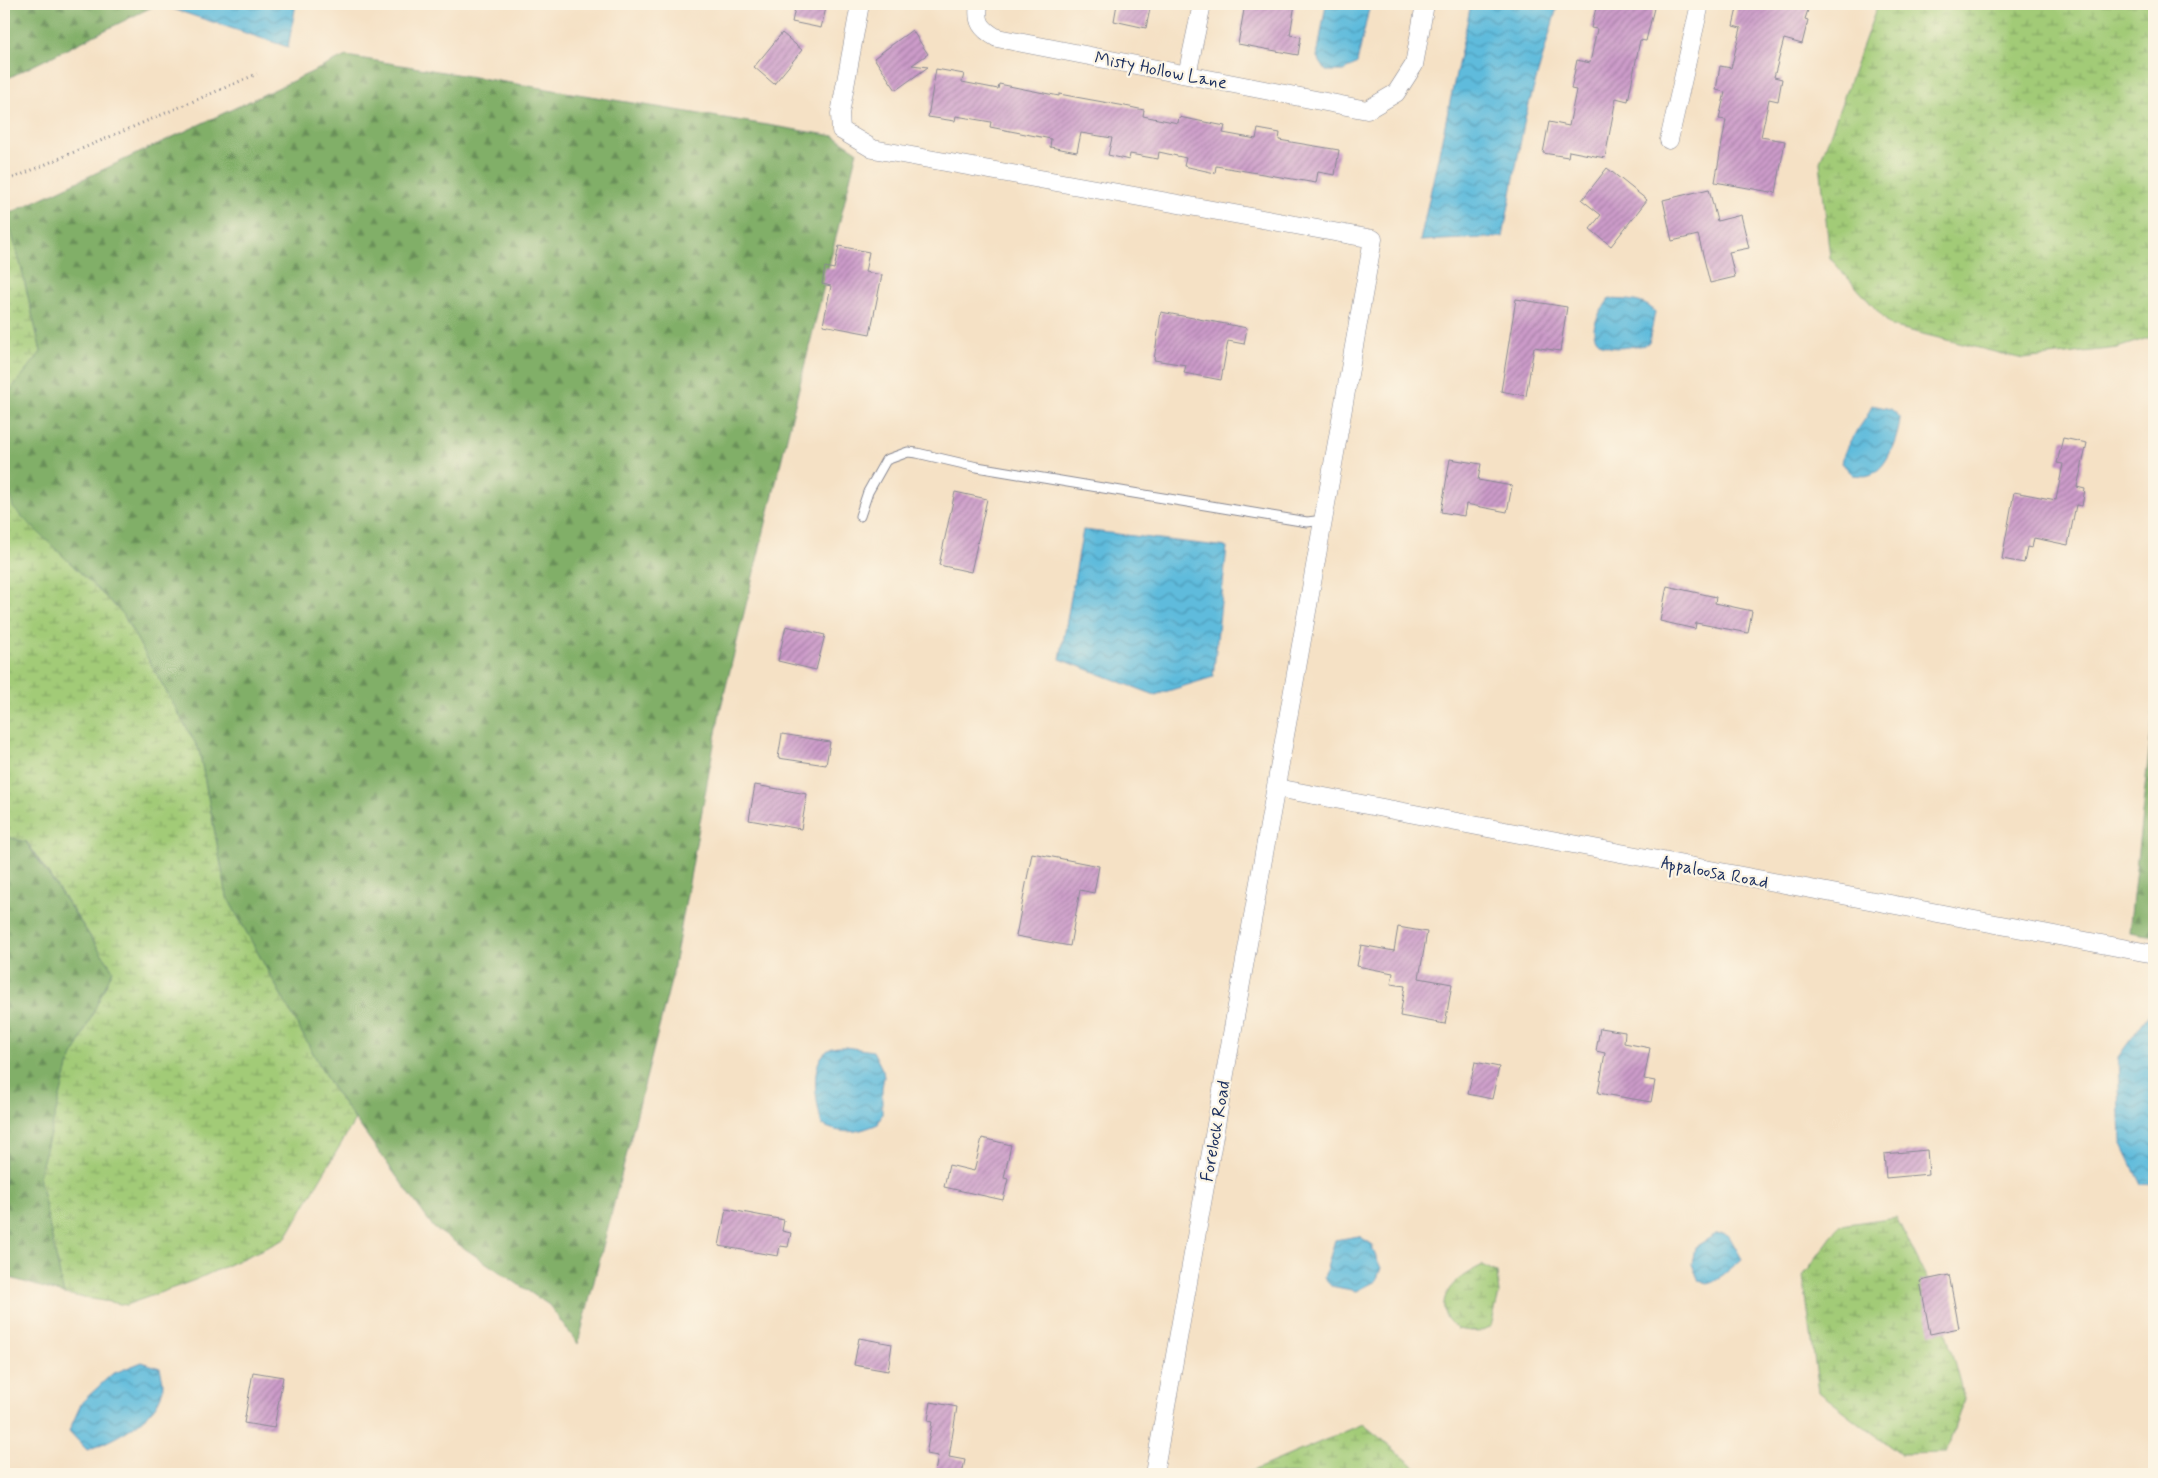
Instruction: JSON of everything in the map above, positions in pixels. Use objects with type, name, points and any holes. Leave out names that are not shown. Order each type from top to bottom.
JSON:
[{"type":"street","name":"Forelock Road","points":[[860,4],[840,114],[841,130],[873,149],[1373,239],[1154,1474]]},
{"type":"street","name":"Misty Hollow Lane","points":[[979,4],[977,15],[984,31],[997,38],[1367,110],[1396,93],[1414,65],[1425,4]]},
{"type":"street","points":[[1187,75],[1202,4]]},
{"type":"street","points":[[1669,140],[1700,4]]},
{"type":"street","name":"Appaloosa Road","points":[[1277,788],[2154,954]]},
{"type":"lane","points":[[860,516],[868,492],[886,460],[908,452],[925,454],[978,467],[1307,522],[1324,520]]},
{"type":"path","points":[[4,182],[257,74]]},
{"type":"green space","points":[[4,4],[158,4],[4,80]]},
{"type":"green space","points":[[1878,4],[2154,4],[2154,336],[2117,348],[2023,359],[1891,326],[1830,258],[1820,162]]},
{"type":"green space","points":[[346,56],[834,136],[857,151],[720,711],[672,977],[578,1344],[549,1305],[434,1228],[331,1086],[227,897],[199,750],[122,613],[12,508],[4,463],[4,398],[41,352],[20,263],[6,215]]},
{"type":"green space","points":[[4,206],[20,263],[41,352],[4,398]]},
{"type":"green space","points":[[4,463],[13,508],[122,613],[199,750],[227,897],[331,1086],[355,1120],[285,1239],[195,1280],[126,1305],[64,1294],[39,1176],[68,1067],[113,970],[27,842],[4,836]]},
{"type":"green space","points":[[2154,706],[2154,936],[2129,932]]},
{"type":"green space","points":[[4,836],[26,842],[113,970],[68,1067],[39,1176],[64,1294],[4,1276]]},
{"type":"green space","points":[[1896,1217],[1937,1299],[1964,1399],[1946,1453],[1900,1454],[1819,1392],[1803,1276],[1840,1225]]},
{"type":"green space","points":[[1483,1265],[1497,1273],[1499,1294],[1491,1326],[1478,1332],[1457,1329],[1446,1316],[1445,1297],[1461,1278]]},
{"type":"green space","points":[[1363,1424],[1424,1474],[1245,1474]]},
{"type":"water","points":[[158,4],[296,4],[288,47]]},
{"type":"water","points":[[1326,4],[1370,4],[1357,63],[1344,71],[1326,71],[1317,57]]},
{"type":"water","points":[[1471,4],[1558,4],[1525,118],[1503,237],[1420,241]]},
{"type":"water","points":[[1609,299],[1640,302],[1655,312],[1649,343],[1612,348],[1600,343],[1596,339],[1594,327]]},
{"type":"water","points":[[1872,405],[1891,409],[1900,417],[1898,432],[1887,459],[1876,472],[1867,476],[1853,475],[1842,463],[1844,454]]},
{"type":"water","points":[[1083,530],[1227,547],[1213,677],[1155,695],[1060,659]]},
{"type":"water","points":[[2154,1007],[2154,1185],[2141,1184],[2121,1142],[2118,1057]]},
{"type":"water","points":[[845,1047],[873,1051],[884,1077],[882,1114],[878,1124],[850,1132],[822,1125],[816,1095],[818,1063],[831,1048]]},
{"type":"water","points":[[1723,1233],[1729,1236],[1742,1259],[1723,1275],[1708,1284],[1699,1281],[1692,1264],[1695,1247],[1716,1234]]},
{"type":"water","points":[[1359,1236],[1373,1245],[1372,1248],[1381,1268],[1376,1281],[1357,1291],[1331,1286],[1324,1278],[1335,1240]]},
{"type":"water","points":[[142,1362],[160,1368],[163,1383],[161,1395],[155,1406],[146,1416],[122,1434],[87,1450],[69,1431],[82,1402],[112,1374]]},
{"type":"building","points":[[796,4],[827,4],[821,28],[792,22]]},
{"type":"building","points":[[1117,4],[1151,4],[1146,28],[1114,21]]},
{"type":"building","points":[[1245,4],[1295,4],[1290,35],[1301,37],[1298,55],[1238,44]]},
{"type":"building","points":[[1597,4],[1612,7],[1613,4],[1655,4],[1646,41],[1640,40],[1628,101],[1616,98],[1605,158],[1569,151],[1568,157],[1543,153],[1549,122],[1569,126],[1576,90],[1571,89],[1577,60],[1590,63],[1597,29],[1591,28]]},
{"type":"building","points":[[1738,4],[1810,4],[1805,19],[1808,20],[1802,44],[1784,39],[1774,77],[1782,79],[1778,101],[1769,99],[1761,137],[1785,141],[1776,193],[1715,182],[1726,120],[1719,119],[1725,92],[1716,90],[1720,66],[1731,68],[1741,28],[1733,26]]},
{"type":"building","points":[[912,30],[928,54],[912,65],[928,67],[896,90],[874,58]]},
{"type":"building","points":[[782,33],[802,50],[774,84],[754,67]]},
{"type":"building","points":[[936,69],[964,74],[962,82],[998,89],[999,84],[1059,96],[1059,94],[1125,106],[1144,110],[1143,116],[1178,123],[1179,117],[1225,126],[1223,133],[1256,139],[1258,129],[1280,133],[1279,140],[1339,150],[1335,175],[1318,172],[1316,183],[1216,166],[1215,173],[1184,166],[1186,158],[1159,152],[1158,159],[1130,154],[1129,160],[1108,155],[1112,138],[1081,133],[1077,152],[1050,147],[1051,139],[990,127],[991,122],[956,116],[955,121],[928,117]]},
{"type":"building","points":[[1607,168],[1647,200],[1611,246],[1590,229],[1601,215],[1582,200]]},
{"type":"building","points":[[1709,189],[1717,221],[1741,215],[1749,248],[1729,252],[1735,277],[1710,283],[1698,235],[1672,241],[1663,200]]},
{"type":"building","points":[[839,246],[869,252],[865,272],[882,275],[870,334],[823,325],[831,286],[822,284],[825,267],[834,269]]},
{"type":"building","points":[[1516,299],[1567,307],[1560,351],[1534,347],[1526,396],[1501,391]]},
{"type":"building","points":[[1161,312],[1247,328],[1244,344],[1228,341],[1221,380],[1184,373],[1186,365],[1154,360]]},
{"type":"building","points":[[2063,438],[2087,443],[2077,487],[2085,489],[2082,506],[2076,505],[2068,545],[2034,538],[2032,548],[2027,547],[2024,563],[2002,559],[2014,492],[2056,500],[2063,464],[2057,463]]},
{"type":"building","points":[[1450,459],[1481,464],[1478,480],[1512,486],[1507,512],[1466,504],[1464,516],[1441,512]]},
{"type":"building","points":[[955,492],[987,499],[971,572],[939,565]]},
{"type":"building","points":[[1667,586],[1716,597],[1715,603],[1752,611],[1748,633],[1696,623],[1695,629],[1660,621]]},
{"type":"building","points":[[786,626],[825,635],[816,670],[778,661]]},
{"type":"building","points":[[782,734],[830,742],[826,765],[778,758]]},
{"type":"building","points":[[755,785],[807,794],[801,829],[749,820]]},
{"type":"building","points":[[1032,853],[1099,866],[1094,893],[1080,890],[1070,946],[1016,936]]},
{"type":"building","points":[[1398,927],[1427,932],[1419,978],[1452,984],[1445,1024],[1400,1016],[1405,986],[1391,984],[1393,973],[1357,966],[1361,945],[1394,951]]},
{"type":"building","points":[[1600,1028],[1625,1032],[1624,1043],[1650,1048],[1644,1079],[1655,1081],[1651,1102],[1598,1093],[1605,1053],[1596,1051]]},
{"type":"building","points":[[1475,1062],[1499,1067],[1492,1099],[1468,1094]]},
{"type":"building","points":[[982,1138],[1011,1145],[1004,1178],[1008,1179],[1003,1200],[944,1187],[949,1165],[974,1171]]},
{"type":"building","points":[[1927,1150],[1929,1174],[1886,1178],[1884,1154]]},
{"type":"building","points":[[726,1209],[784,1220],[782,1231],[791,1233],[788,1247],[780,1246],[778,1256],[719,1246]]},
{"type":"building","points":[[1949,1275],[1959,1328],[1930,1334],[1920,1281]]},
{"type":"building","points":[[859,1338],[892,1344],[888,1371],[854,1365]]},
{"type":"building","points":[[253,1372],[283,1377],[274,1428],[244,1423]]},
{"type":"building","points":[[931,1402],[957,1407],[949,1457],[965,1460],[962,1474],[935,1472],[938,1456],[926,1454],[932,1422],[928,1421]]}]
